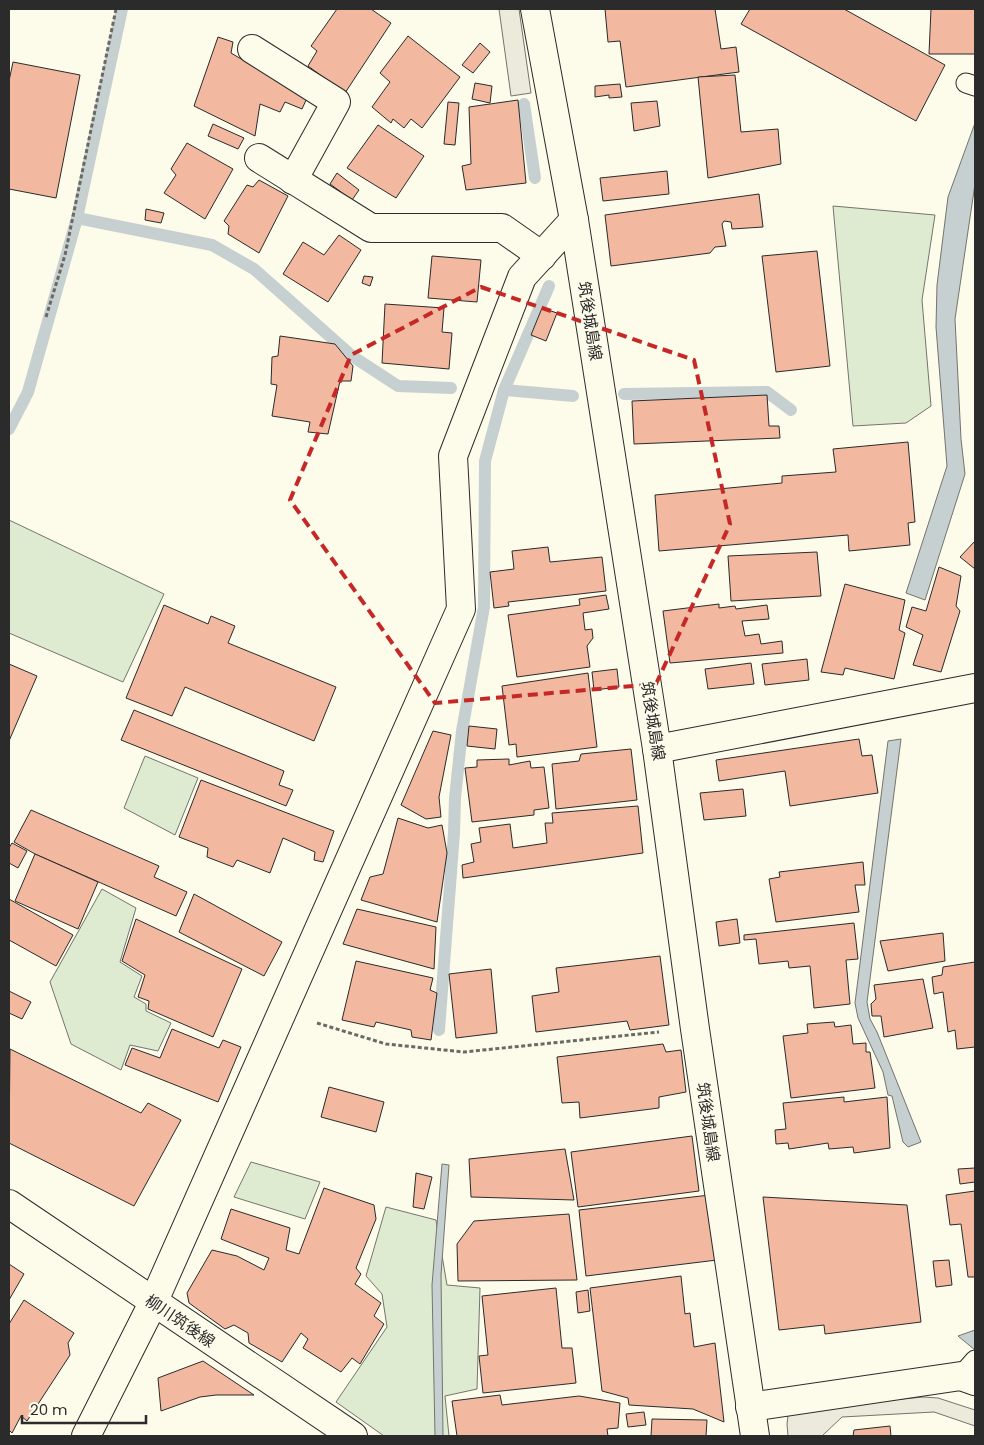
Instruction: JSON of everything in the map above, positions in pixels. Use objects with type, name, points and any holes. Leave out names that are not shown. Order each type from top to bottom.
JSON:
[{"type":"street","name":"筑後城島線","points":[[535,9],[574,220],[657,748],[695,1029],[755,1436]]},
{"type":"street","points":[[252,49],[336,102],[293,180]]},
{"type":"street","points":[[259,158],[371,228],[502,228],[542,256]]},
{"type":"street","points":[[86,1436],[153,1302],[460,609],[453,456],[522,277],[574,220]]},
{"type":"street","points":[[657,748],[975,688]]},
{"type":"street","name":"柳川筑後線","points":[[9,1204],[353,1436]]},
{"type":"street","points":[[750,1407],[971,1373]]},
{"type":"path","points":[[46,317],[65,255],[116,9]]},
{"type":"path","points":[[282,1012],[386,1044],[464,1052],[695,1029]]},
{"type":"highlighted area","points":[[481,287],[694,360],[730,524],[656,684],[435,703],[290,500],[351,355]]},
{"type":"green space","points":[[833,206],[935,215],[922,300],[931,406],[906,423],[853,426]]},
{"type":"green space","points":[[9,520],[164,594],[123,682],[9,633]]},
{"type":"green space","points":[[145,756],[198,778],[175,835],[124,808]]},
{"type":"green space","points":[[102,889],[136,908],[120,962],[142,976],[134,997],[146,1004],[146,1011],[171,1023],[158,1051],[130,1045],[121,1070],[71,1044],[50,982]]},
{"type":"green space","points":[[251,1162],[320,1182],[305,1219],[234,1197]]},
{"type":"green space","points":[[386,1207],[436,1220],[447,1285],[480,1288],[477,1389],[445,1396],[449,1436],[384,1436],[336,1402],[387,1327],[382,1294],[366,1276]]},
{"type":"shaded area","points":[[499,9],[519,9],[531,93],[511,96]]},
{"type":"shaded area","points":[[975,123],[975,184],[955,319],[961,439],[965,474],[925,600],[906,593],[947,466],[936,327],[937,285],[948,197]]},
{"type":"shaded area","points":[[901,739],[867,1002],[870,1019],[921,1142],[908,1147],[903,1142],[892,1096],[888,1095],[883,1072],[858,1018],[855,1003],[888,741]]},
{"type":"shaded area","points":[[442,1164],[449,1165],[441,1275],[443,1436],[435,1436],[432,1285]]},
{"type":"shaded area","points":[[975,1330],[975,1350],[958,1336]]},
{"type":"shaded area","points":[[924,1397],[938,1398],[975,1410],[975,1426],[934,1412],[842,1417],[822,1436],[788,1436],[788,1416],[795,1409]]},
{"type":"building","points":[[337,9],[371,9],[391,23],[345,93],[308,66],[317,51],[311,46]]},
{"type":"building","points":[[605,9],[715,9],[721,49],[736,47],[739,72],[626,87],[620,41],[608,42]]},
{"type":"building","points":[[750,9],[844,9],[945,65],[916,121],[741,24]]},
{"type":"building","points":[[931,9],[975,9],[975,54],[929,54]]},
{"type":"building","points":[[408,36],[460,77],[422,128],[411,119],[404,128],[393,119],[391,123],[372,107],[390,82],[380,73]]},
{"type":"building","points":[[218,37],[233,42],[231,53],[307,98],[302,109],[285,102],[280,112],[260,104],[255,136],[194,106]]},
{"type":"building","points":[[480,43],[490,52],[473,73],[462,65]]},
{"type":"building","points":[[13,62],[80,75],[56,198],[9,189],[9,81]]},
{"type":"building","points":[[735,75],[741,132],[778,129],[781,164],[708,178],[698,77]]},
{"type":"building","points":[[475,83],[492,86],[490,103],[472,99]]},
{"type":"building","points":[[620,84],[622,97],[609,98],[609,95],[595,97],[595,86]]},
{"type":"building","points":[[518,100],[526,183],[466,190],[462,166],[471,164],[469,107]]},
{"type":"building","points":[[657,101],[660,126],[634,131],[631,103]]},
{"type":"building","points":[[448,102],[459,103],[455,145],[444,144]]},
{"type":"building","points":[[213,124],[244,138],[238,149],[208,136]]},
{"type":"building","points":[[378,125],[424,156],[396,198],[347,168]]},
{"type":"building","points":[[187,143],[233,169],[205,219],[164,193],[176,175],[171,169]]},
{"type":"building","points":[[667,171],[669,194],[603,201],[600,178]]},
{"type":"building","points":[[337,173],[359,190],[352,200],[330,184]]},
{"type":"building","points":[[259,180],[288,196],[259,253],[228,234],[229,226],[224,221],[247,185],[253,187]]},
{"type":"building","points":[[759,194],[763,227],[732,229],[731,222],[724,221],[722,224],[726,246],[715,247],[710,253],[611,266],[605,215]]},
{"type":"building","points":[[146,209],[164,213],[161,223],[145,220]]},
{"type":"building","points":[[339,235],[361,250],[328,302],[283,274],[303,242],[324,255]]},
{"type":"building","points":[[817,251],[830,366],[776,372],[762,256]]},
{"type":"building","points":[[432,256],[481,260],[477,302],[428,298]]},
{"type":"building","points":[[364,276],[373,277],[370,286],[362,283]]},
{"type":"building","points":[[385,304],[444,308],[442,332],[452,333],[449,369],[382,363]]},
{"type":"building","points":[[542,308],[557,313],[546,341],[531,335]]},
{"type":"building","points":[[280,336],[335,344],[353,366],[351,381],[340,381],[328,434],[308,432],[310,422],[272,416],[277,385],[271,384],[272,357],[278,356]]},
{"type":"building","points":[[767,395],[769,426],[779,426],[780,438],[634,444],[632,401]]},
{"type":"building","points":[[908,442],[915,522],[908,523],[910,545],[849,551],[848,535],[659,551],[655,495],[782,483],[782,476],[836,472],[833,449]]},
{"type":"building","points":[[975,541],[975,569],[960,557]]},
{"type":"building","points":[[548,547],[550,562],[602,557],[606,591],[508,602],[509,606],[494,608],[490,572],[514,569],[512,551]]},
{"type":"building","points":[[817,552],[821,596],[731,601],[728,556]]},
{"type":"building","points":[[939,567],[961,576],[956,606],[960,611],[941,672],[913,665],[923,635],[906,627],[912,607],[926,611]]},
{"type":"building","points":[[845,584],[905,600],[899,630],[905,633],[894,679],[845,668],[843,675],[821,672]]},
{"type":"building","points":[[606,595],[609,609],[583,613],[585,630],[592,629],[593,638],[587,646],[590,667],[517,677],[508,615],[580,605],[579,599]]},
{"type":"building","points":[[719,604],[719,608],[735,606],[736,609],[767,605],[769,619],[742,621],[745,636],[759,634],[761,644],[782,641],[783,653],[670,663],[663,611]]},
{"type":"building","points":[[164,605],[208,624],[211,616],[235,626],[228,643],[336,687],[314,741],[185,687],[172,716],[126,698]]},
{"type":"building","points":[[807,659],[809,680],[765,685],[762,664]]},
{"type":"building","points":[[751,663],[754,684],[708,689],[705,669]]},
{"type":"building","points":[[9,664],[37,676],[9,741]]},
{"type":"building","points":[[617,669],[619,687],[594,690],[592,672]]},
{"type":"building","points":[[588,673],[597,747],[517,757],[516,744],[509,745],[502,686]]},
{"type":"building","points":[[134,710],[284,771],[279,785],[293,790],[286,806],[121,740]]},
{"type":"building","points":[[469,726],[497,729],[495,749],[467,746]]},
{"type":"building","points":[[433,731],[451,735],[439,797],[441,817],[426,819],[401,805]]},
{"type":"building","points":[[859,739],[862,756],[872,755],[878,793],[790,806],[785,771],[719,781],[716,760]]},
{"type":"building","points":[[631,749],[637,800],[556,809],[552,764],[579,761],[581,754]]},
{"type":"building","points":[[509,759],[509,765],[530,761],[531,768],[544,767],[549,808],[534,810],[534,815],[472,822],[465,768],[477,767],[477,760]]},
{"type":"building","points":[[201,780],[334,831],[323,862],[314,860],[315,852],[283,838],[270,873],[237,860],[233,867],[207,857],[208,848],[179,837]]},
{"type":"building","points":[[743,789],[746,816],[704,820],[700,793]]},
{"type":"building","points":[[638,806],[643,853],[463,878],[462,865],[474,862],[471,844],[481,842],[479,828],[510,824],[513,848],[547,843],[545,823],[553,823],[552,813]]},
{"type":"building","points":[[31,810],[159,866],[154,877],[187,892],[176,916],[35,854],[14,842]]},
{"type":"building","points":[[398,818],[428,828],[442,825],[447,853],[437,922],[361,900],[370,877],[383,874]]},
{"type":"building","points":[[12,843],[27,851],[18,868],[9,863],[9,848]]},
{"type":"building","points":[[35,854],[98,882],[78,929],[15,901]]},
{"type":"building","points":[[863,862],[865,885],[855,885],[859,912],[776,922],[769,879],[780,877],[779,872]]},
{"type":"building","points":[[194,894],[282,942],[264,976],[179,932]]},
{"type":"building","points":[[9,899],[73,935],[56,966],[9,940]]},
{"type":"building","points":[[357,909],[436,927],[434,969],[343,944]]},
{"type":"building","points":[[136,919],[242,969],[213,1037],[148,1009],[149,1001],[138,997],[145,975],[122,961]]},
{"type":"building","points":[[737,919],[740,943],[719,946],[716,922]]},
{"type":"building","points":[[854,923],[858,959],[846,960],[850,1004],[814,1008],[810,966],[789,968],[788,961],[759,964],[756,939],[744,940],[744,935]]},
{"type":"building","points":[[943,933],[945,961],[888,971],[880,941]]},
{"type":"building","points":[[660,956],[669,1025],[630,1030],[627,1021],[536,1032],[532,996],[559,992],[556,968]]},
{"type":"building","points":[[356,961],[433,978],[430,990],[437,993],[431,1040],[412,1037],[411,1030],[376,1022],[374,1027],[342,1020]]},
{"type":"building","points":[[975,962],[975,1047],[957,1049],[955,1030],[948,1032],[943,992],[934,994],[932,977],[942,975],[943,967]]},
{"type":"building","points":[[491,969],[497,1033],[456,1038],[449,974]]},
{"type":"building","points":[[923,979],[933,1028],[884,1037],[881,1016],[872,1016],[871,1004],[876,999],[874,985]]},
{"type":"building","points":[[9,991],[31,1002],[22,1019],[9,1013]]},
{"type":"building","points":[[834,1022],[835,1027],[851,1025],[853,1044],[866,1043],[866,1052],[870,1052],[875,1088],[791,1098],[783,1036],[808,1033],[807,1024]]},
{"type":"building","points":[[172,1029],[219,1048],[223,1040],[241,1047],[218,1102],[125,1065],[132,1048],[160,1058]]},
{"type":"building","points":[[663,1044],[666,1052],[681,1050],[686,1092],[659,1097],[659,1108],[580,1118],[579,1102],[562,1103],[557,1057]]},
{"type":"building","points":[[10,1049],[141,1113],[148,1103],[181,1120],[134,1206],[9,1143]]},
{"type":"building","points":[[329,1087],[384,1102],[376,1132],[321,1117]]},
{"type":"building","points":[[844,1097],[844,1102],[887,1097],[890,1148],[854,1153],[853,1147],[829,1149],[828,1143],[789,1149],[788,1143],[776,1144],[775,1130],[786,1129],[783,1103]]},
{"type":"building","points":[[692,1136],[699,1191],[578,1207],[571,1152]]},
{"type":"building","points":[[565,1149],[574,1200],[471,1197],[469,1159]]},
{"type":"building","points":[[975,1168],[975,1182],[960,1184],[958,1169]]},
{"type":"building","points":[[416,1173],[432,1177],[424,1209],[413,1207]]},
{"type":"building","points":[[324,1188],[374,1205],[376,1219],[356,1268],[361,1274],[355,1284],[381,1303],[374,1316],[384,1324],[360,1364],[352,1358],[341,1372],[303,1348],[308,1339],[301,1333],[282,1362],[249,1343],[248,1333],[234,1325],[225,1329],[189,1303],[187,1293],[212,1250],[237,1256],[264,1270],[269,1258],[221,1239],[231,1209],[290,1228],[286,1250],[299,1254]]},
{"type":"building","points":[[975,1191],[975,1277],[968,1277],[961,1224],[950,1225],[946,1195]]},
{"type":"building","points":[[710,1195],[717,1260],[586,1276],[579,1210]]},
{"type":"building","points":[[763,1197],[907,1205],[921,1322],[825,1334],[824,1325],[779,1330]]},
{"type":"building","points":[[569,1214],[577,1280],[458,1281],[457,1244],[474,1221]]},
{"type":"building","points":[[949,1260],[952,1285],[936,1287],[933,1261]]},
{"type":"building","points":[[9,1264],[24,1274],[9,1300]]},
{"type":"building","points":[[681,1276],[685,1314],[690,1313],[694,1347],[715,1343],[724,1422],[693,1409],[629,1405],[628,1398],[602,1391],[590,1288]]},
{"type":"building","points":[[556,1288],[562,1348],[572,1348],[576,1383],[483,1393],[479,1356],[488,1355],[482,1296]]},
{"type":"building","points":[[588,1290],[590,1311],[578,1313],[576,1292]]},
{"type":"building","points":[[24,1300],[74,1333],[68,1343],[70,1355],[27,1421],[21,1416],[12,1433],[9,1430],[9,1324]]},
{"type":"building","points":[[203,1361],[254,1395],[200,1397],[161,1411],[158,1378]]},
{"type":"building","points":[[500,1395],[502,1405],[579,1396],[620,1403],[618,1428],[607,1429],[608,1436],[457,1436],[452,1401]]},
{"type":"building","points":[[644,1412],[646,1425],[628,1427],[626,1414]]},
{"type":"building","points":[[652,1419],[707,1420],[706,1436],[651,1436]]},
{"type":"building","points":[[890,1426],[891,1436],[853,1436],[854,1430]]},
{"type":"waterway","points":[[9,429],[28,392],[77,218],[122,9]]},
{"type":"waterway","points":[[524,104],[535,178]]},
{"type":"waterway","points":[[77,218],[212,245],[254,269],[352,356],[398,386],[451,388]]},
{"type":"waterway","points":[[439,1030],[455,798],[462,731],[484,607],[485,461],[504,390],[549,286]]},
{"type":"waterway","points":[[504,390],[573,396]]},
{"type":"waterway","points":[[624,394],[767,392],[791,410]]}]
